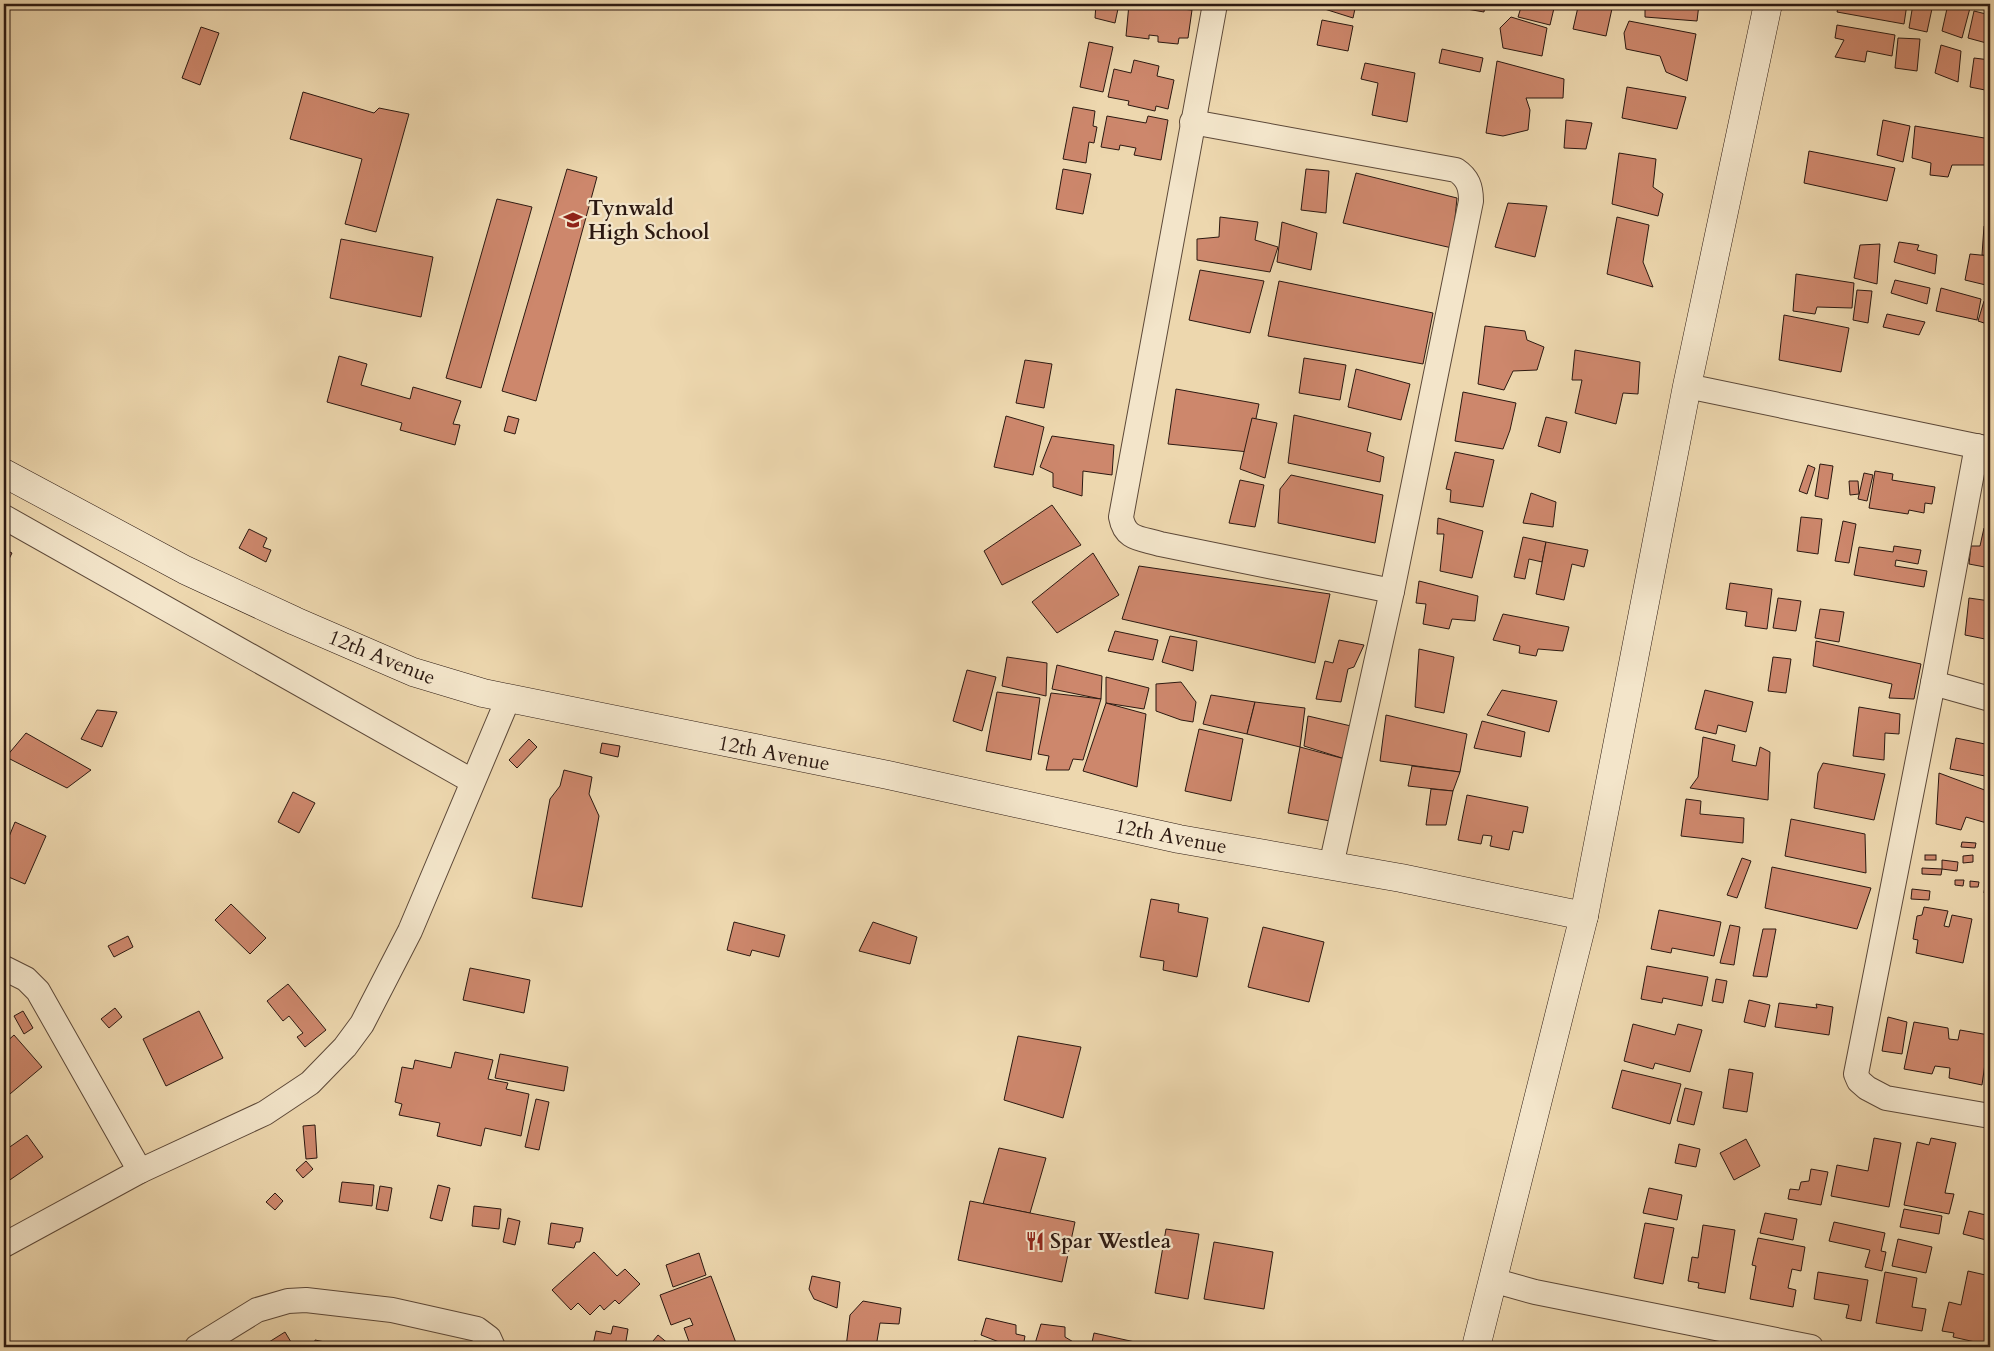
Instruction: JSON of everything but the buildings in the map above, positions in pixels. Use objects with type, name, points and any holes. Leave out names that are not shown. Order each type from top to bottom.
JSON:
[{"type":"street","points":[[1215,4],[1121,517],[1123,526],[1129,534],[1160,544],[1392,591]]},
{"type":"street","points":[[1476,1347],[1584,916],[1687,386],[1768,4]]},
{"type":"street","points":[[1192,122],[1456,170],[1463,175],[1468,183],[1471,201],[1392,591],[1331,866]]},
{"type":"street","points":[[1687,386],[1983,448],[1933,683],[1856,1074],[1859,1081],[1867,1088],[1886,1098],[1990,1116]]},
{"type":"street","name":"12th Avenue","points":[[4,473],[185,570],[295,621],[413,672],[508,699],[888,775],[1180,839],[1331,866],[1584,916]]},
{"type":"street","points":[[4,517],[472,781]]},
{"type":"street","points":[[1933,683],[1990,699]]},
{"type":"street","points":[[4,1245],[140,1171],[265,1113],[310,1083],[344,1047],[362,1024],[410,931],[508,699]]},
{"type":"street","points":[[4,968],[26,978],[38,991],[140,1171]]},
{"type":"street","points":[[1492,1280],[1535,1292],[1803,1346]]},
{"type":"street","points":[[197,1347],[257,1310],[288,1301],[306,1300],[392,1310],[477,1330],[489,1338],[493,1347]]},
{"type":"place","name":"Tynwald High School","points":[[573,220]]},
{"type":"place","name":"Spar Westlea","points":[[1035,1241]]}]
